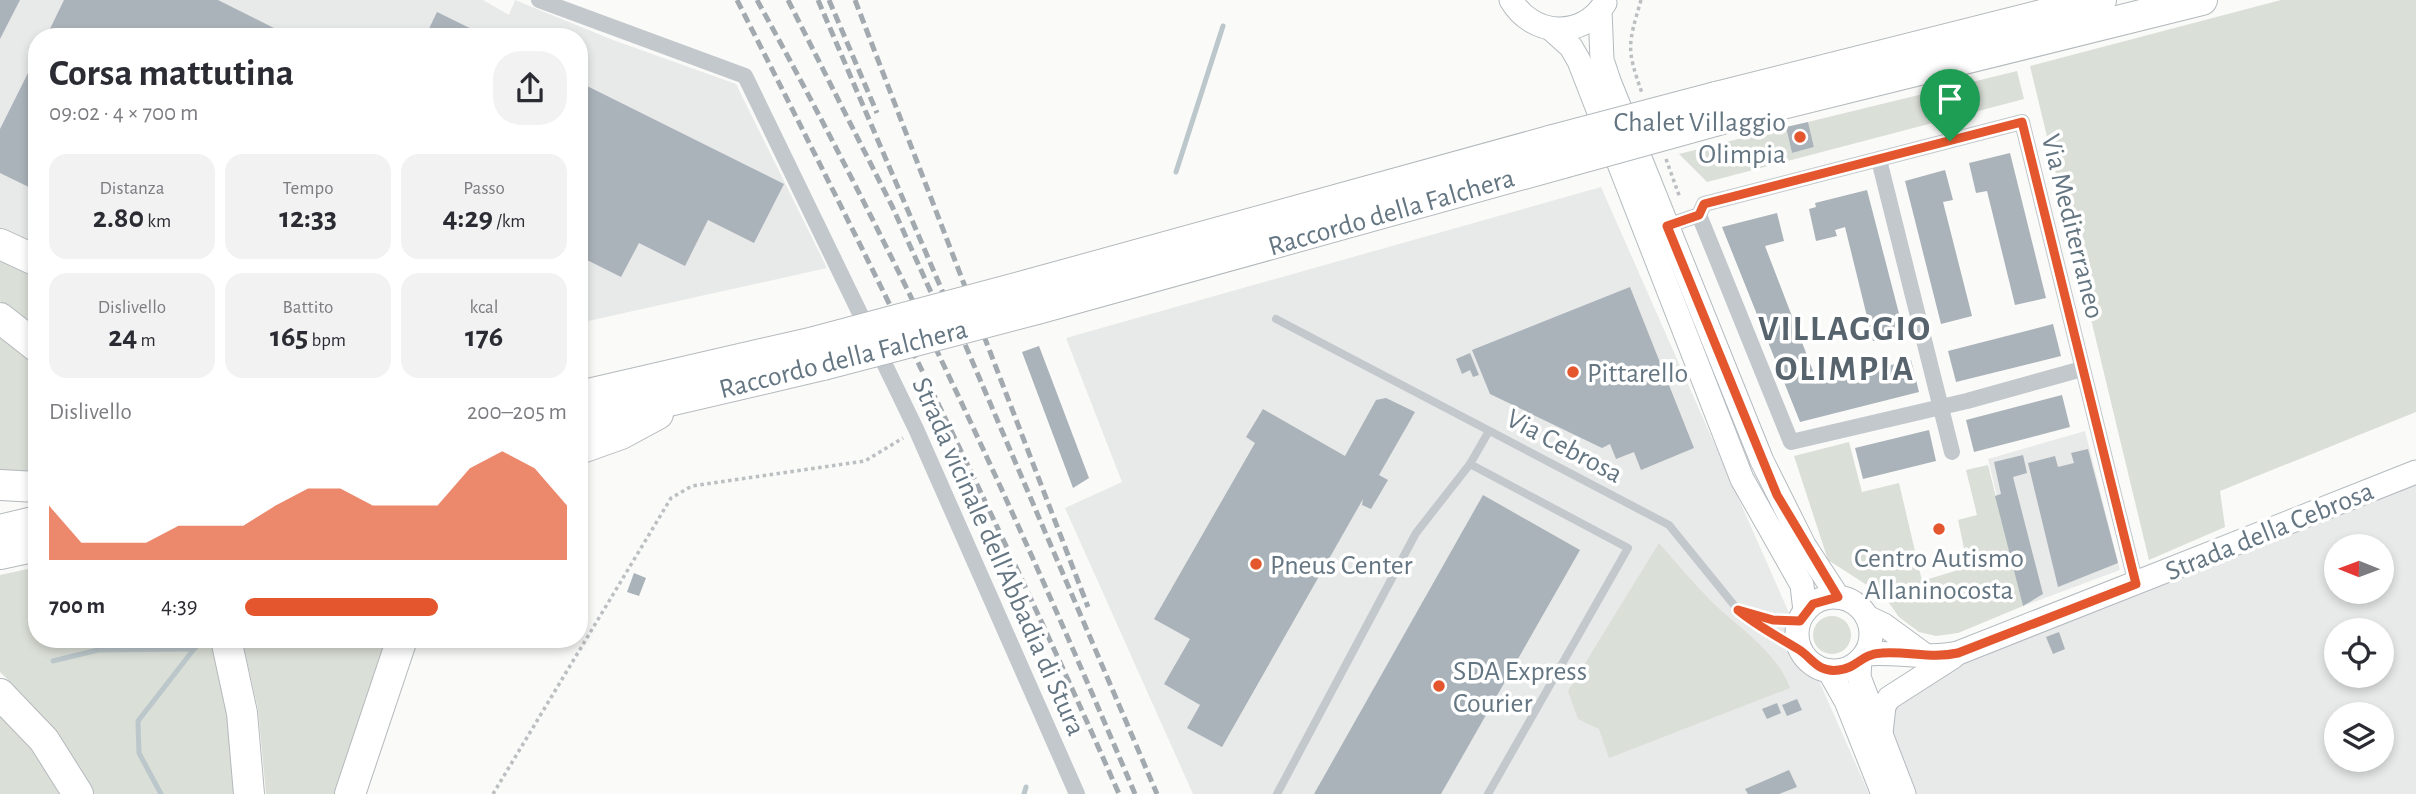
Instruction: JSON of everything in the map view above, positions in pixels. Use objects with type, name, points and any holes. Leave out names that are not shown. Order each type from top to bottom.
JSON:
[{"type":"highway","name":"Raccordo della Falchera","points":[[588,420],[691,396],[818,353],[1719,108],[2101,0]]},
{"type":"highway","name":"Raccordo della Falchera","points":[[1719,108],[2202,0]]},
{"type":"highway","points":[[0,244],[28,257]]},
{"type":"highway","points":[[0,318],[28,340]]},
{"type":"highway","name":"Raccordo della Falchera","points":[[588,394],[758,355],[818,353]]},
{"type":"highway","points":[[588,378],[645,367],[758,355]]},
{"type":"highway","points":[[588,446],[621,434],[691,396]]},
{"type":"highway","points":[[0,485],[28,487]]},
{"type":"highway","points":[[0,530],[28,524]]},
{"type":"highway","points":[[0,554],[28,548]]},
{"type":"highway","points":[[228,648],[242,713],[249,794]]},
{"type":"highway","points":[[350,794],[399,648]]},
{"type":"highway","points":[[0,694],[44,740],[78,794]]},
{"type":"main road","points":[[1511,0],[1525,18],[1552,30],[1571,47],[1579,61],[1742,479],[1802,585],[1802,616],[1797,636],[1801,650],[1810,662],[1829,671],[1846,701],[1883,794]]},
{"type":"main road","points":[[1552,30],[1578,26],[1603,5]]},
{"type":"main road","points":[[1603,5],[1602,60],[1777,495],[1838,597],[1859,607],[1867,617],[1871,632],[1859,677],[1904,794]]},
{"type":"main road","name":"Strada della Cebrosa","points":[[1863,657],[1958,653],[2416,472]]},
{"type":"main road","points":[[1802,616],[1819,601],[1838,597]]},
{"type":"main road","points":[[1867,617],[1884,625],[1925,655]]},
{"type":"main road","points":[[1881,734],[1884,706],[1889,698],[1958,653]]},
{"type":"main road","points":[[1829,671],[1850,667],[1863,657]]},
{"type":"street","name":"Strada vicinale dell'Abbadia di Stura","points":[[539,0],[745,76],[916,429],[1077,794]]},
{"type":"street","name":"Via Mediterraneo","points":[[1667,226],[1699,215],[1704,204],[2022,122],[2136,584]]},
{"type":"street","points":[[1879,160],[1952,452]]},
{"type":"street","points":[[1699,215],[1791,442],[2082,369]]},
{"type":"lane","name":"Via Cebrosa","points":[[1276,319],[1669,526],[1738,610],[1770,634],[1801,650]]},
{"type":"lane","points":[[1277,794],[1416,533],[1470,464],[1489,431]]},
{"type":"lane","points":[[1470,464],[1629,548],[1488,794]]},
{"type":"lane","points":[[1738,610],[1773,620],[1802,616]]},
{"type":"path","points":[[588,635],[671,498],[692,486],[865,461],[916,429]]},
{"type":"path","points":[[492,794],[580,648]]},
{"type":"shaded area","points":[[0,0],[483,0],[509,15],[515,0],[584,28],[28,28],[28,241],[0,228]]},
{"type":"shaded area","points":[[2281,0],[2416,0],[2416,412],[2220,491],[2225,527],[2149,560],[2030,66]]},
{"type":"shaded area","points":[[588,30],[736,84],[827,268],[588,321]]},
{"type":"shaded area","points":[[2017,71],[2024,99],[1707,182],[1679,154],[1786,127],[1792,153],[1814,147],[1808,122]]},
{"type":"shaded area","points":[[1601,187],[1869,794],[1193,794],[1065,508],[1122,482],[1066,338]]},
{"type":"shaded area","points":[[0,258],[28,270],[28,322],[0,301]]},
{"type":"shaded area","points":[[0,335],[28,355],[28,477],[0,475]]},
{"type":"shaded area","points":[[2085,431],[2120,570],[2023,606],[1988,459]]},
{"type":"shaded area","points":[[1849,442],[1862,492],[1899,483],[1922,581],[1968,567],[1958,520],[1977,515],[1966,470],[1988,465],[2023,606],[1958,633],[1936,636],[1919,632],[1899,617],[1884,596],[1828,560],[1794,456]]},
{"type":"shaded area","points":[[2416,472],[2416,794],[1905,794],[1881,719],[1895,692]]},
{"type":"shaded area","points":[[1659,543],[1710,600],[1766,651],[1784,674],[1790,688],[1609,758],[1599,729],[1578,719],[1568,691]]},
{"type":"shaded area","points":[[28,569],[28,648],[214,648],[228,699],[237,794],[94,794],[52,729],[0,672],[0,575]]},
{"type":"shaded area","points":[[1832,616],[1845,622],[1851,635],[1845,648],[1832,654],[1819,648],[1813,635],[1819,622]]},
{"type":"shaded area","points":[[244,648],[387,648],[338,794],[266,794],[258,709]]},
{"type":"shaded area","points":[[0,714],[50,771],[63,794],[0,794]]},
{"type":"building","points":[[0,0],[20,0],[0,39]]},
{"type":"building","points":[[64,0],[218,0],[274,28],[50,28]]},
{"type":"building","points":[[437,12],[470,28],[429,28]]},
{"type":"building","points":[[28,73],[28,187],[0,173],[0,129]]},
{"type":"building","points":[[588,86],[784,184],[754,243],[708,220],[685,266],[639,243],[621,277],[588,260]]},
{"type":"building","name":"Chalet Villaggio Olimpia","points":[[1808,122],[1814,147],[1792,153],[1786,127]]},
{"type":"building","points":[[2010,153],[2046,298],[2015,305],[1987,191],[1976,193],[1969,163]]},
{"type":"building","points":[[1945,170],[1953,200],[1943,202],[1972,316],[1941,324],[1905,181]]},
{"type":"building","points":[[1867,190],[1904,333],[1873,341],[1845,227],[1835,230],[1837,236],[1816,241],[1809,209],[1816,207],[1815,203]]},
{"type":"building","points":[[1777,213],[1784,241],[1765,246],[1813,371],[1810,372],[1815,384],[1911,360],[1919,392],[1800,422],[1722,227]]},
{"type":"building","name":"Pittarello","points":[[1630,287],[1694,448],[1641,470],[1634,452],[1616,459],[1610,444],[1602,448],[1490,394],[1472,350]]},
{"type":"building","points":[[2053,324],[2061,356],[1956,382],[1948,351]]},
{"type":"building","points":[[1039,346],[1089,478],[1073,488],[1022,352]]},
{"type":"building","points":[[1470,353],[1479,375],[1473,377],[1470,370],[1462,374],[1456,359]]},
{"type":"building","points":[[2062,395],[2070,427],[1974,452],[1966,420]]},
{"type":"building","name":"Pneus Center","points":[[1386,398],[1415,412],[1379,475],[1388,480],[1371,509],[1362,505],[1363,499],[1222,747],[1187,728],[1200,705],[1164,684],[1190,639],[1154,619],[1255,443],[1246,437],[1263,409],[1345,456],[1376,400]]},
{"type":"building","points":[[1929,430],[1936,461],[1863,479],[1855,448]]},
{"type":"building","points":[[2088,449],[2118,563],[2058,587],[2028,463],[2055,456],[2058,467],[2074,463],[2071,453]]},
{"type":"building","points":[[2023,455],[2027,473],[2013,477],[2043,594],[2023,606],[1995,496],[2001,494],[1994,462]]},
{"type":"building","name":"SDA Express Courier","points":[[1483,495],[1580,550],[1441,794],[1314,794]]},
{"type":"building","points":[[634,573],[646,578],[639,596],[627,592]]},
{"type":"building","points":[[2059,632],[2065,649],[2053,654],[2046,637]]},
{"type":"building","points":[[1797,699],[1802,710],[1787,716],[1782,705]]},
{"type":"building","points":[[1777,703],[1781,713],[1767,719],[1762,709]]},
{"type":"building","points":[[1789,770],[1797,787],[1779,794],[1748,794],[1745,789]]},
{"type":"waterway","points":[[1176,172],[1223,26]]},
{"type":"waterway","points":[[53,661],[98,650],[195,648]]},
{"type":"waterway","points":[[161,794],[139,753],[138,721],[194,649]]},
{"type":"waterway","points":[[1024,794],[1026,787]]},
{"type":"railway","points":[[737,0],[934,394],[1119,794]]},
{"type":"railway","points":[[757,0],[909,293],[1003,492],[1135,794]]},
{"type":"railway","points":[[788,0],[892,206],[944,321]]},
{"type":"railway","points":[[818,0],[1157,794]]},
{"type":"railway","points":[[829,0],[877,113]]},
{"type":"railway","points":[[855,0],[1088,607]]},
{"type":"place","name":"Chalet Villaggio Olimpia","points":[[1800,137]]},
{"type":"place","name":"Pittarello","points":[[1573,372]]},
{"type":"place","name":"Centro Autismo Allaninocosta","points":[[1939,529]]},
{"type":"place","name":"Pneus Center","points":[[1256,564]]},
{"type":"place","name":"SDA Express Courier","points":[[1439,686]]},
{"type":"district","name":"VILLAGGIO OLIMPIA","points":[[1845,348]]},
{"type":"route","points":[[2022,122],[2136,584],[1958,653],[1936,657],[1904,653],[1865,654],[1850,667],[1829,671],[1810,662],[1801,650],[1778,639],[1738,610],[1773,620],[1800,621],[1805,611],[1813,604],[1825,598],[1838,597],[1824,579],[1777,495],[1667,226],[1699,215],[1704,204],[1950,141],[2022,122]]}]
